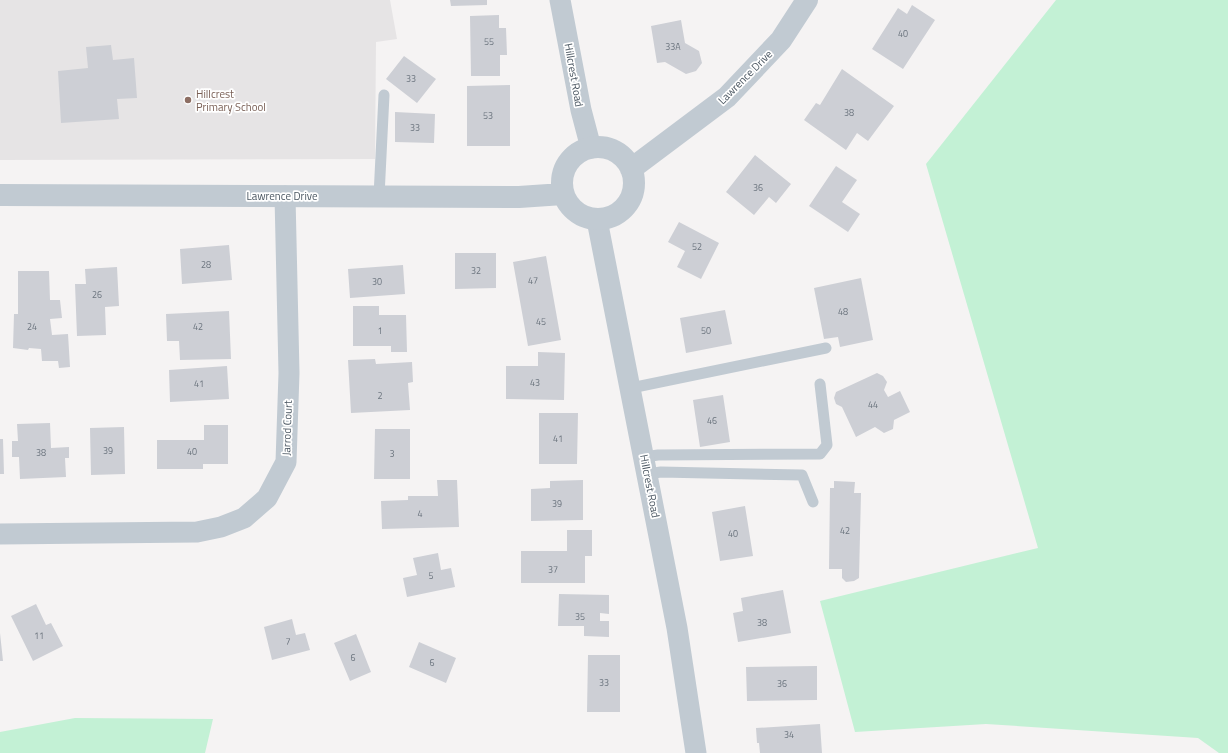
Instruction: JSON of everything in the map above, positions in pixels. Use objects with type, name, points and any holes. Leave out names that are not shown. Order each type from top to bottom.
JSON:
[{"type":"street","name":"Hillcrest Road","points":[[560,0],[580,110],[591,148]]},
{"type":"street","name":"Lawrence Drive","points":[[631,169],[727,97],[781,40],[807,0]]},
{"type":"street","points":[[591,148],[609,148],[621,155],[631,169],[635,182],[633,195],[627,206],[610,218],[597,220],[585,217],[574,211],[563,194],[562,181],[565,169],[572,158],[582,151],[591,148]]},
{"type":"street","name":"Lawrence Drive","points":[[0,195],[519,196],[563,194]]},
{"type":"street","name":"Jarrod Court","points":[[0,534],[197,532],[221,527],[244,518],[267,498],[286,462],[289,373],[286,196]]},
{"type":"street","name":"Hillcrest Road","points":[[597,220],[677,628],[696,753]]},
{"type":"lane","points":[[379,196],[384,95]]},
{"type":"lane","points":[[631,388],[826,348]]},
{"type":"lane","points":[[813,502],[802,475],[660,472],[646,466],[658,454],[820,454],[827,445],[820,384]]},
{"type":"shaded area","name":"Hillcrest Primary School","points":[[0,0],[390,0],[397,39],[376,42],[375,159],[0,160]]},
{"type":"green space","points":[[1056,0],[1228,0],[1228,753],[1219,753],[1198,738],[986,724],[855,732],[820,601],[1038,548],[926,164]]},
{"type":"green space","points":[[75,718],[213,719],[205,753],[0,753],[0,732]]},
{"type":"building","points":[[450,0],[487,0],[487,5],[451,6]]},
{"type":"building","points":[[912,5],[935,20],[903,69],[872,49],[898,8],[907,14]]},
{"type":"building","points":[[499,15],[499,28],[506,28],[507,55],[500,55],[500,76],[471,76],[470,16]]},
{"type":"building","points":[[681,20],[685,43],[699,51],[702,63],[696,71],[686,74],[665,62],[657,63],[651,26]]},
{"type":"building","points":[[111,45],[113,60],[134,58],[137,98],[117,99],[119,119],[61,123],[58,71],[88,68],[86,47]]},
{"type":"building","points":[[404,56],[436,79],[417,103],[386,79]]},
{"type":"building","points":[[842,69],[894,106],[868,141],[857,133],[846,150],[804,120],[816,103],[820,105]]},
{"type":"building","points":[[510,85],[510,146],[467,146],[467,86]]},
{"type":"building","points":[[395,112],[435,114],[434,143],[395,142]]},
{"type":"building","points":[[755,155],[791,184],[776,203],[769,197],[754,215],[726,192]]},
{"type":"building","points":[[836,166],[857,180],[842,202],[860,214],[848,232],[809,206]]},
{"type":"building","points":[[679,222],[719,243],[701,279],[677,267],[685,251],[668,242]]},
{"type":"building","points":[[229,245],[232,280],[182,284],[180,249]]},
{"type":"building","points":[[455,253],[496,253],[496,288],[455,289]]},
{"type":"building","points":[[546,256],[561,340],[528,346],[513,262]]},
{"type":"building","points":[[403,265],[405,294],[350,298],[348,269]]},
{"type":"building","points":[[117,267],[119,306],[105,307],[106,335],[77,336],[75,284],[86,284],[85,269]]},
{"type":"building","points":[[18,271],[49,271],[50,300],[60,300],[62,318],[50,319],[52,335],[68,334],[70,367],[59,368],[58,361],[42,361],[41,349],[29,348],[28,350],[13,348],[14,314],[18,314]]},
{"type":"building","points":[[861,278],[873,340],[840,347],[838,337],[824,339],[814,288]]},
{"type":"building","points":[[353,306],[379,306],[379,315],[406,315],[407,352],[391,352],[391,346],[353,346]]},
{"type":"building","points":[[725,310],[732,344],[686,353],[680,318]]},
{"type":"building","points":[[229,311],[231,359],[180,360],[179,341],[167,341],[166,314]]},
{"type":"building","points":[[538,352],[565,353],[564,400],[506,399],[506,366],[538,366]]},
{"type":"building","points":[[375,359],[376,364],[412,362],[413,382],[408,383],[410,410],[351,413],[348,360]]},
{"type":"building","points":[[227,366],[229,399],[170,402],[169,370]]},
{"type":"building","points":[[877,373],[883,376],[887,382],[884,390],[888,397],[900,391],[910,412],[894,420],[893,429],[884,433],[875,427],[856,437],[842,407],[836,404],[834,398],[836,392]]},
{"type":"building","points":[[723,395],[730,442],[700,447],[693,400]]},
{"type":"building","points":[[539,413],[578,413],[577,464],[539,464]]},
{"type":"building","points":[[50,423],[51,448],[69,447],[69,458],[65,458],[66,477],[20,479],[19,457],[12,457],[12,441],[18,441],[17,424]]},
{"type":"building","points":[[204,425],[228,425],[228,464],[203,464],[203,469],[157,469],[157,440],[204,440]]},
{"type":"building","points":[[124,427],[125,474],[91,475],[90,428]]},
{"type":"building","points":[[375,429],[410,429],[410,479],[374,479]]},
{"type":"building","points":[[0,439],[3,439],[4,474],[0,474]]},
{"type":"building","points":[[437,480],[457,480],[459,527],[382,529],[381,501],[408,500],[408,496],[438,496]]},
{"type":"building","points":[[583,480],[583,520],[531,521],[531,489],[550,488],[550,481]]},
{"type":"building","points":[[834,481],[855,482],[854,493],[861,493],[859,578],[854,581],[846,582],[842,578],[842,569],[829,569],[830,488],[834,488]]},
{"type":"building","points":[[745,506],[753,556],[720,561],[712,512]]},
{"type":"building","points":[[567,530],[592,530],[592,556],[585,556],[585,583],[521,583],[521,551],[567,551]]},
{"type":"building","points":[[438,553],[441,570],[451,568],[455,587],[407,597],[403,578],[417,575],[413,558]]},
{"type":"building","points":[[783,590],[791,633],[738,642],[733,613],[743,611],[741,598]]},
{"type":"building","points":[[559,594],[609,595],[609,614],[600,613],[600,621],[609,621],[609,637],[584,636],[584,626],[558,626]]},
{"type":"building","points":[[36,604],[46,625],[51,623],[63,646],[33,661],[11,616]]},
{"type":"building","points":[[292,619],[296,635],[305,633],[310,650],[272,660],[264,627]]},
{"type":"building","points":[[0,633],[3,661],[0,661]]},
{"type":"building","points":[[356,634],[371,672],[350,681],[334,643]]},
{"type":"building","points":[[419,642],[456,658],[446,683],[409,667]]},
{"type":"building","points":[[588,655],[620,655],[620,712],[587,712]]},
{"type":"building","points":[[817,666],[817,700],[747,701],[746,667]]},
{"type":"building","points":[[820,724],[822,753],[760,753],[759,743],[757,743],[756,728]]},
{"type":"place","name":"Hillcrest Primary School","points":[[188,100]]}]
